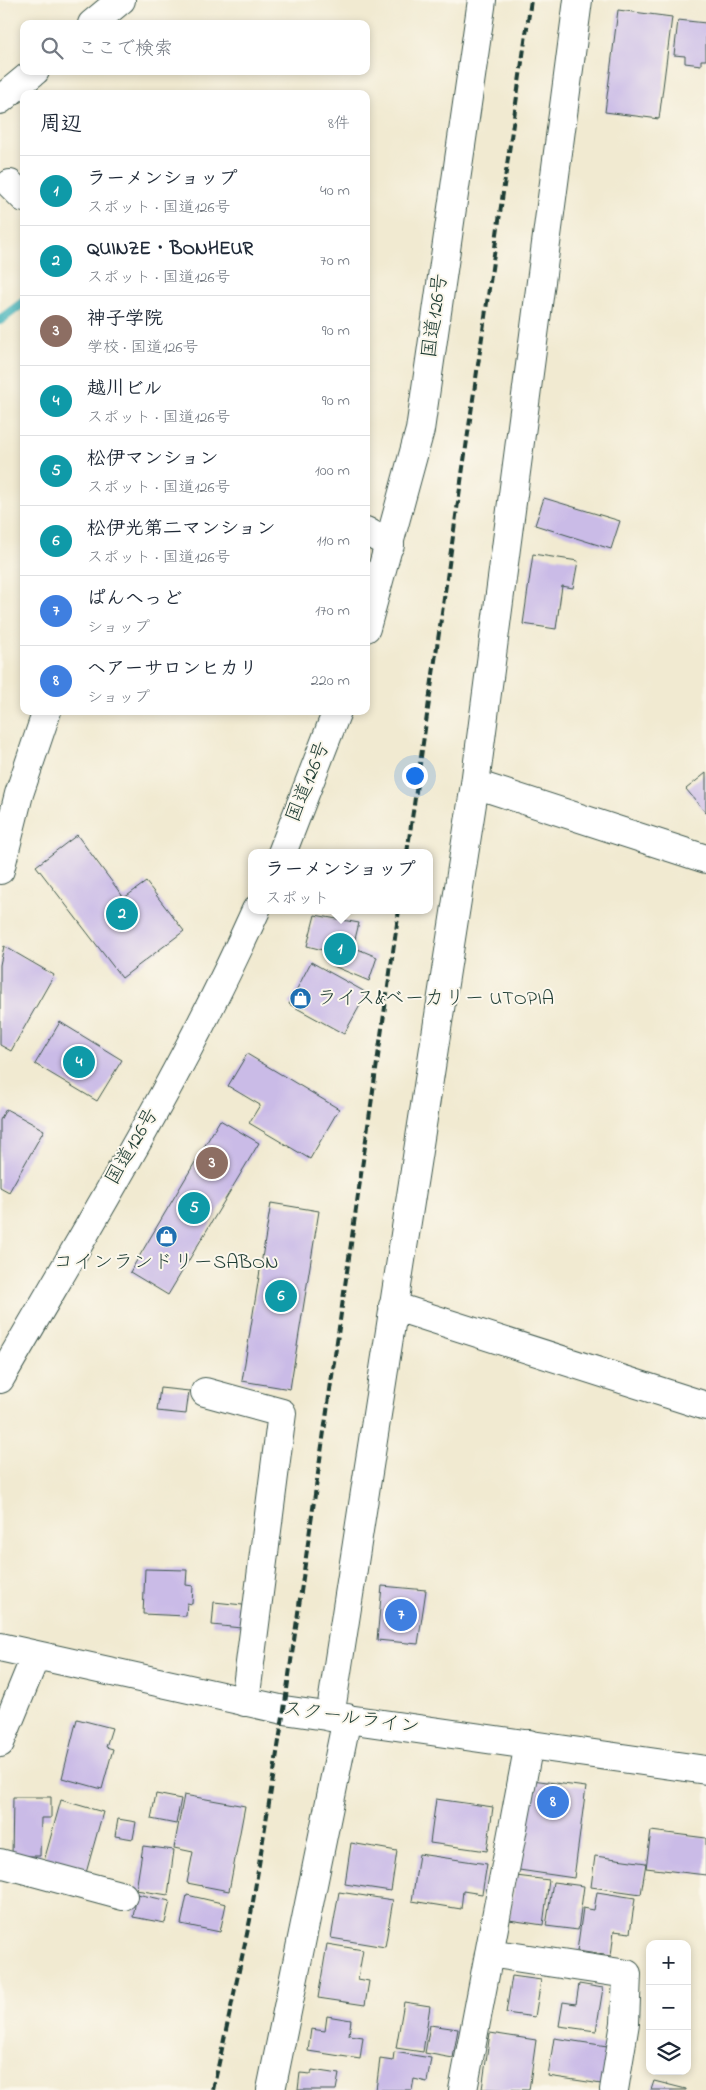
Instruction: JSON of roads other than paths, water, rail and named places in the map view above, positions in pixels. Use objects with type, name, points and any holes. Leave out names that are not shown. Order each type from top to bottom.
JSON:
[{"type":"main road","points":[[97,20],[121,0]]},
{"type":"main road","name":"国道126号","points":[[370,614],[420,430],[482,0]]},
{"type":"main road","points":[[271,2090],[338,1718],[393,1306],[475,784],[578,0]]},
{"type":"main road","points":[[0,100],[30,75]]},
{"type":"main road","points":[[370,532],[390,545]]},
{"type":"main road","points":[[0,870],[19,794],[46,715]]},
{"type":"main road","name":"国道126号","points":[[284,849],[335,715]]},
{"type":"main road","points":[[475,784],[706,859]]},
{"type":"main road","name":"国道126号","points":[[0,1379],[171,1082],[227,975],[254,914]]},
{"type":"main road","points":[[393,1306],[706,1406]]},
{"type":"main road","points":[[205,1392],[282,1413],[245,1702]]},
{"type":"main road","name":"スクールライン","points":[[0,1647],[284,1710],[706,1770]]},
{"type":"main road","points":[[0,1743],[36,1655]]},
{"type":"main road","points":[[463,2090],[529,1744]]},
{"type":"main road","points":[[0,1863],[123,1896]]},
{"type":"main road","points":[[489,1953],[627,1974],[625,2023],[614,2090]]},
{"type":"waterway","points":[[0,320],[20,305]]},
{"type":"railway","points":[[408,849],[531,0]]},
{"type":"railway","points":[[213,2090],[250,1920],[284,1710],[398,914]]},
{"type":"place","name":"QUINZE・BONHEUR","points":[[122,914]]},
{"type":"place","name":"ラーメンショップ","points":[[340,949]]},
{"type":"place","name":"ライス&ベーカリー UTOPIA","points":[[301,999]]},
{"type":"place","name":"越川ビル","points":[[79,1062]]},
{"type":"place","name":"神子学院","points":[[212,1163]]},
{"type":"place","name":"松伊マンション","points":[[194,1208]]},
{"type":"place","name":"コインランドリーSABON","points":[[166,1237]]},
{"type":"place","name":"松伊光第二マンション","points":[[281,1296]]},
{"type":"place","name":"ぱんへっど","points":[[401,1615]]},
{"type":"place","name":"ヘアーサロンヒカリ","points":[[553,1802]]}]
